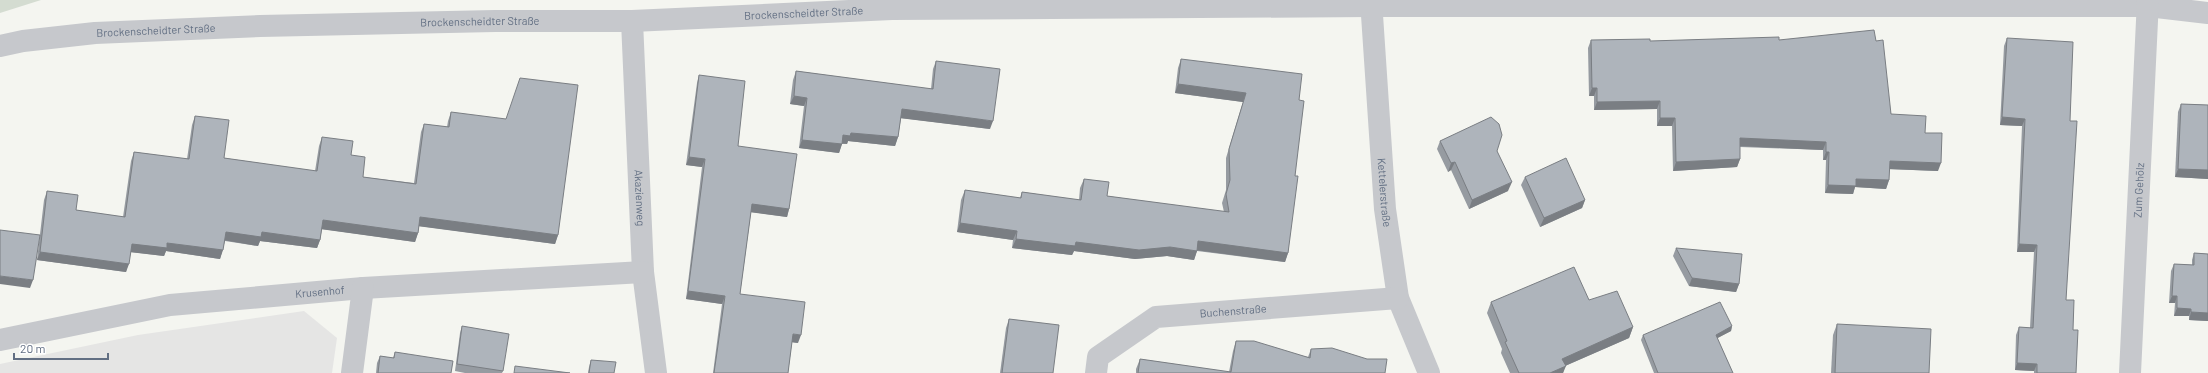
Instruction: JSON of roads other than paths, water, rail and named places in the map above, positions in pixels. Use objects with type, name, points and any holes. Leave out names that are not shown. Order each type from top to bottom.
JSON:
[{"type":"street","name":"Brockenscheidter Straße","points":[[0,46],[23,41],[95,33],[252,26],[495,21],[632,21],[892,9],[1371,3],[2148,3],[2208,14]]},
{"type":"street","name":"Kettelerstraße","points":[[1371,3],[1385,209],[1398,298],[1430,373]]},
{"type":"street","name":"Zum Gehölz","points":[[2130,373],[2148,3]]},
{"type":"street","name":"Akazienweg","points":[[632,21],[643,272],[656,373]]},
{"type":"street","name":"Krusenhof","points":[[0,340],[170,305],[363,288],[643,272]]},
{"type":"street","points":[[352,373],[363,288]]},
{"type":"street","name":"Buchenstraße","points":[[1096,373],[1098,357],[1156,317],[1398,298]]}]
